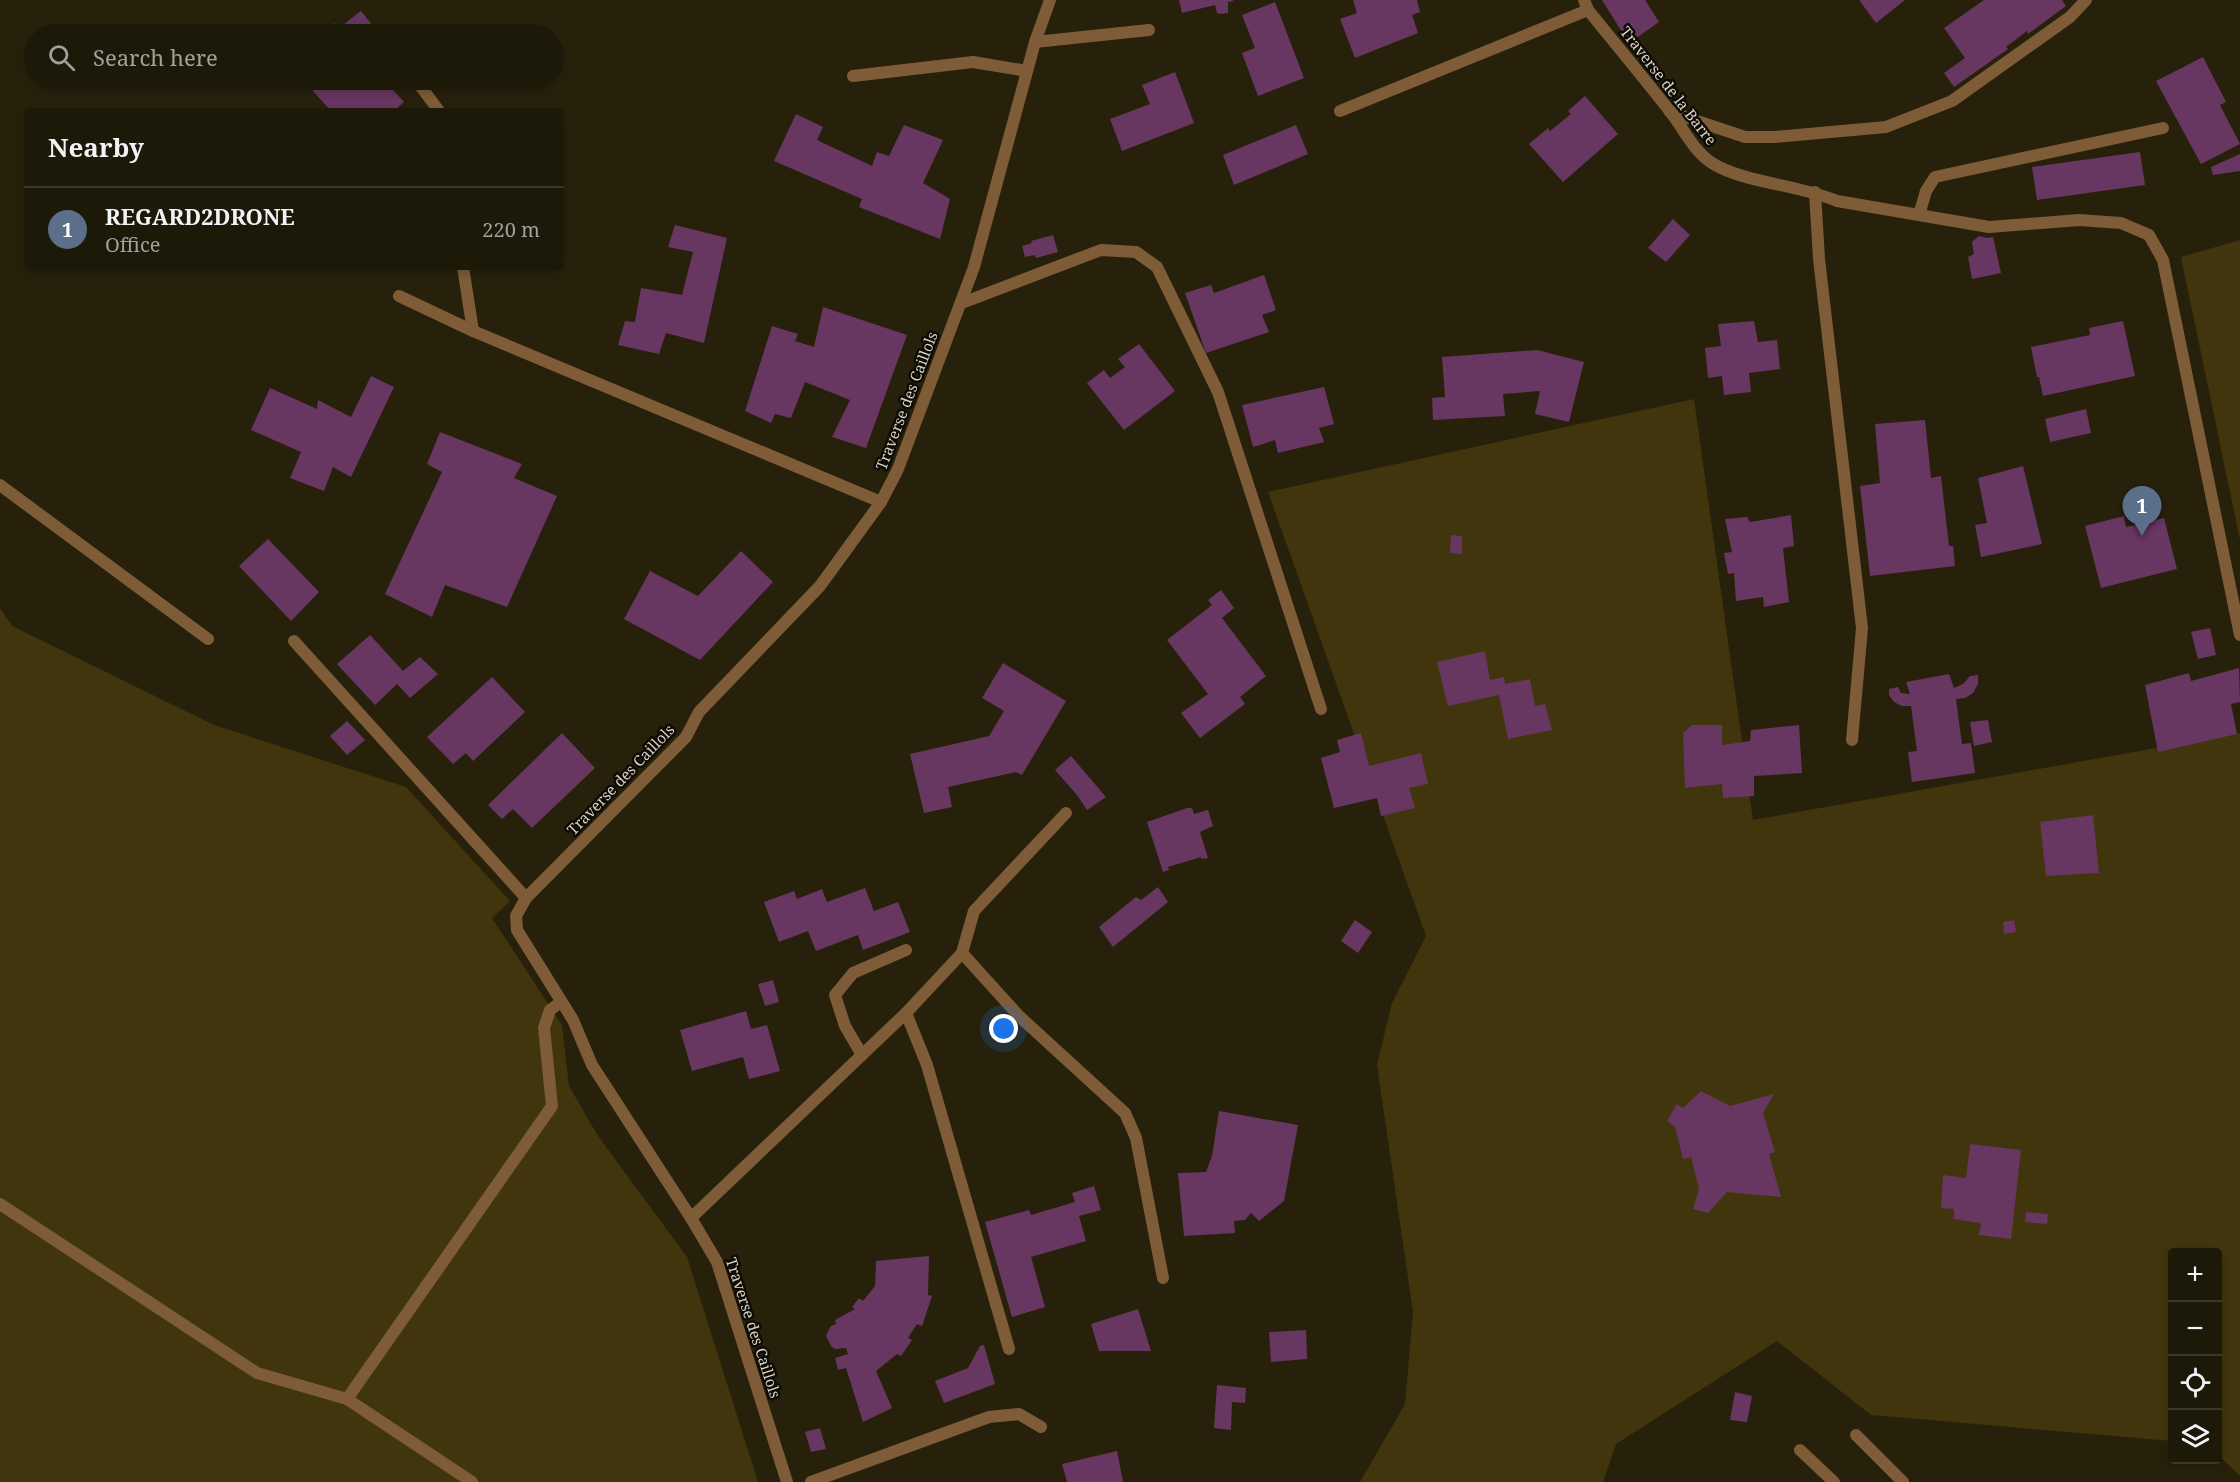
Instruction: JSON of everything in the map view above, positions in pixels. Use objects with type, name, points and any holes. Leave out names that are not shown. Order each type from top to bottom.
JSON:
[{"type":"street","name":"Traverse des Caillols","points":[[787,1482],[717,1262],[592,1065],[573,1020],[517,930],[516,916],[526,898],[686,737],[699,712],[820,586],[881,502],[898,469],[962,303],[974,267],[1035,42],[1050,0]]},
{"type":"street","points":[[1670,112],[1745,137],[1775,137],[1886,127],[1952,101],[2070,17],[2086,0]]},
{"type":"street","points":[[1340,111],[1586,5]]},
{"type":"street","name":"Traverse de la Barre","points":[[1586,5],[1670,112],[1696,152],[1717,167],[1736,174],[1815,192],[1837,201],[1989,227],[2090,221],[2121,223],[2149,235],[2163,260],[2240,636]]},
{"type":"street","points":[[1035,42],[1149,30]]},
{"type":"street","points":[[854,76],[973,62],[1027,71]]},
{"type":"street","points":[[423,90],[437,108]]},
{"type":"street","points":[[1919,215],[1926,191],[1935,177],[2163,128]]},
{"type":"street","points":[[1815,192],[1819,259],[1862,628],[1852,740]]},
{"type":"street","points":[[962,303],[1101,250],[1136,252],[1157,267],[1218,393],[1321,710]]},
{"type":"street","points":[[463,270],[473,331]]},
{"type":"street","points":[[399,297],[473,331],[881,502]]},
{"type":"street","points":[[0,485],[208,639]]},
{"type":"street","points":[[294,641],[526,898]]},
{"type":"street","points":[[691,1218],[906,1013],[962,953],[974,910],[1066,813]]},
{"type":"street","points":[[862,1055],[845,1026],[835,994],[853,973],[906,950]]},
{"type":"street","points":[[962,953],[1019,1016],[1125,1113],[1136,1138],[1163,1278]]},
{"type":"street","points":[[347,1399],[552,1106],[544,1028],[550,1010],[561,1002]]},
{"type":"street","points":[[906,1013],[927,1065],[1009,1349]]},
{"type":"street","points":[[0,1204],[257,1373],[347,1399],[472,1482]]},
{"type":"street","points":[[811,1482],[989,1417],[1019,1414],[1041,1427]]},
{"type":"street","points":[[1856,1435],[1903,1482]]},
{"type":"street","points":[[1800,1450],[1834,1482]]},
{"type":"shaded area","points":[[2240,240],[2240,540],[2181,257]]},
{"type":"shaded area","points":[[1694,399],[1753,820],[2240,733],[2240,1476],[2222,1459],[2222,1248],[2168,1248],[2168,1441],[1871,1415],[1777,1341],[1616,1444],[1603,1482],[1360,1482],[1405,1404],[1413,1312],[1377,1065],[1392,1003],[1426,936],[1268,492]]},
{"type":"shaded area","points":[[0,608],[12,626],[214,725],[406,787],[510,901],[492,918],[562,1025],[569,1086],[598,1136],[687,1257],[758,1482],[0,1482]]},
{"type":"building","points":[[1179,0],[1233,1],[1228,2],[1228,13],[1220,14],[1217,13],[1215,5],[1182,13]]},
{"type":"building","points":[[1353,0],[1417,0],[1420,12],[1412,15],[1418,33],[1355,58],[1340,19],[1357,13]]},
{"type":"building","points":[[1602,0],[1645,0],[1659,22],[1629,43]]},
{"type":"building","points":[[1859,0],[1905,0],[1876,23]]},
{"type":"building","points":[[1984,0],[2062,0],[2066,6],[2028,34],[2027,31],[2006,47],[2008,49],[1954,87],[1944,73],[1965,58],[1944,28]]},
{"type":"building","points":[[1275,2],[1304,78],[1258,96],[1242,53],[1255,48],[1242,15]]},
{"type":"building","points":[[361,11],[371,24],[344,24]]},
{"type":"building","points":[[2203,57],[2226,102],[2220,105],[2240,144],[2201,164],[2156,81]]},
{"type":"building","points":[[1175,72],[1194,123],[1122,151],[1110,119],[1150,104],[1142,85]]},
{"type":"building","points":[[312,90],[393,90],[404,102],[397,108],[328,108]]},
{"type":"building","points":[[1585,96],[1618,134],[1563,182],[1529,144],[1548,128],[1550,131],[1571,114],[1568,111]]},
{"type":"building","points":[[796,114],[823,127],[817,140],[872,166],[877,152],[889,156],[904,125],[943,140],[923,183],[950,199],[940,239],[859,207],[862,199],[774,161]]},
{"type":"building","points":[[1296,125],[1308,154],[1234,185],[1223,155]]},
{"type":"building","points":[[2140,152],[2145,185],[2037,200],[2032,167]]},
{"type":"building","points":[[2240,154],[2240,171],[2213,175],[2211,167]]},
{"type":"building","points":[[1673,219],[1690,235],[1666,262],[1648,248]]},
{"type":"building","points":[[675,225],[727,238],[704,343],[666,333],[659,354],[618,345],[625,321],[635,322],[641,288],[682,295],[693,252],[668,247]]},
{"type":"building","points":[[1053,235],[1058,252],[1036,258],[1035,255],[1025,257],[1022,246]]},
{"type":"building","points":[[1979,236],[1993,237],[2001,273],[1972,279],[1968,257],[1974,254],[1972,242]]},
{"type":"building","points":[[1264,275],[1276,310],[1262,315],[1269,332],[1206,353],[1185,293],[1211,285],[1214,293]]},
{"type":"building","points":[[823,307],[907,335],[866,448],[832,437],[850,400],[805,382],[791,418],[775,414],[771,423],[745,411],[772,326],[798,334],[795,341],[814,347]]},
{"type":"building","points":[[1754,321],[1758,342],[1777,340],[1780,369],[1749,373],[1751,392],[1724,395],[1722,376],[1708,378],[1705,348],[1721,346],[1718,324]]},
{"type":"building","points":[[2123,321],[2135,376],[2043,396],[2031,347],[2090,335],[2089,328]]},
{"type":"building","points":[[1139,344],[1175,391],[1124,430],[1087,383],[1104,370],[1110,378],[1125,367],[1118,359]]},
{"type":"building","points":[[1537,350],[1584,362],[1569,422],[1535,414],[1540,391],[1503,394],[1505,416],[1433,420],[1432,398],[1445,397],[1442,357]]},
{"type":"building","points":[[371,376],[394,387],[351,477],[333,467],[324,491],[290,478],[301,452],[251,430],[270,388],[317,409],[318,400],[351,417]]},
{"type":"building","points":[[1324,387],[1334,424],[1319,428],[1324,442],[1278,453],[1275,440],[1253,447],[1242,405]]},
{"type":"building","points":[[2086,409],[2091,433],[2050,442],[2045,419]]},
{"type":"building","points":[[1925,420],[1931,478],[1941,476],[1949,546],[1953,546],[1955,566],[1870,576],[1860,486],[1880,483],[1875,424]]},
{"type":"building","points":[[440,432],[522,464],[514,478],[557,496],[507,607],[445,585],[432,617],[385,594],[442,472],[427,464]]},
{"type":"building","points":[[2023,466],[2042,544],[1981,557],[1975,525],[1987,523],[1978,478]]},
{"type":"building","points":[[1791,515],[1794,546],[1783,548],[1789,602],[1764,607],[1763,597],[1736,601],[1734,573],[1728,574],[1724,553],[1732,552],[1725,519],[1747,517],[1750,522]]},
{"type":"building","points":[[2124,516],[2126,527],[2164,518],[2177,569],[2101,588],[2085,526]]},
{"type":"building","points":[[1451,535],[1462,536],[1462,554],[1450,553]]},
{"type":"building","points":[[268,539],[319,592],[291,621],[239,566]]},
{"type":"building","points":[[741,551],[773,582],[700,660],[624,619],[650,571],[698,596]]},
{"type":"building","points":[[1221,590],[1234,608],[1222,618],[1266,676],[1240,697],[1245,704],[1200,738],[1181,713],[1208,694],[1167,640],[1212,605],[1208,600]]},
{"type":"building","points":[[2210,628],[2216,655],[2198,659],[2191,632]]},
{"type":"building","points":[[370,635],[403,671],[420,657],[438,674],[410,698],[397,684],[375,705],[337,664]]},
{"type":"building","points":[[1485,651],[1490,680],[1504,677],[1505,684],[1530,679],[1535,706],[1545,704],[1552,730],[1508,739],[1499,695],[1448,706],[1437,662]]},
{"type":"building","points":[[1003,663],[1066,701],[1022,775],[1016,772],[948,787],[952,807],[924,813],[910,754],[989,736],[1004,711],[982,698]]},
{"type":"building","points":[[2239,668],[2240,702],[2231,704],[2237,734],[2158,752],[2145,685],[2189,673],[2191,681]]},
{"type":"building","points":[[1949,674],[1954,688],[1963,684],[1970,676],[1978,675],[1978,684],[1973,693],[1965,698],[1956,699],[1962,744],[1971,743],[1975,773],[1912,782],[1908,752],[1917,751],[1911,706],[1902,706],[1894,702],[1889,695],[1889,689],[1898,687],[1901,693],[1910,694],[1906,682]]},
{"type":"building","points":[[492,677],[525,712],[473,761],[466,753],[453,764],[427,737]]},
{"type":"building","points":[[1988,720],[1992,742],[1974,746],[1970,722]]},
{"type":"building","points":[[347,721],[365,740],[347,755],[330,736]]},
{"type":"building","points":[[1692,725],[1722,725],[1722,745],[1750,741],[1751,730],[1799,725],[1802,773],[1754,776],[1754,796],[1723,798],[1722,784],[1685,788],[1683,733]]},
{"type":"building","points":[[562,733],[595,768],[532,828],[513,809],[502,819],[488,805]]},
{"type":"building","points":[[1361,733],[1369,766],[1421,753],[1428,784],[1409,788],[1415,808],[1381,816],[1377,798],[1334,808],[1321,758],[1340,752],[1337,740]]},
{"type":"building","points":[[1071,756],[1106,797],[1087,810],[1055,770]]},
{"type":"building","points":[[1192,808],[1194,814],[1208,810],[1213,826],[1200,832],[1208,858],[1201,859],[1201,857],[1168,867],[1169,870],[1163,872],[1147,822]]},
{"type":"building","points":[[2093,815],[2099,873],[2046,876],[2040,822]]},
{"type":"building","points":[[1158,887],[1168,902],[1113,947],[1099,927],[1136,897],[1141,900]]},
{"type":"building","points":[[865,888],[874,911],[898,902],[910,932],[863,950],[858,935],[816,951],[808,931],[779,942],[764,902],[794,891],[797,899],[822,889],[827,902]]},
{"type":"building","points":[[1355,920],[1372,932],[1358,953],[1341,941]]},
{"type":"building","points":[[2014,920],[2016,932],[2004,934],[2003,922]]},
{"type":"building","points":[[773,980],[779,1002],[765,1006],[758,984]]},
{"type":"building","points":[[746,1011],[751,1029],[767,1025],[780,1071],[749,1079],[743,1057],[692,1071],[680,1030]]},
{"type":"building","points":[[1701,1091],[1730,1106],[1774,1094],[1763,1113],[1775,1152],[1769,1154],[1781,1197],[1727,1192],[1708,1213],[1693,1209],[1699,1189],[1691,1157],[1683,1159],[1675,1127],[1667,1121],[1677,1104],[1683,1108]]},
{"type":"building","points":[[1219,1111],[1298,1125],[1284,1201],[1259,1221],[1251,1213],[1245,1220],[1234,1221],[1235,1233],[1184,1236],[1178,1173],[1206,1172],[1212,1156]]},
{"type":"building","points":[[1970,1144],[2021,1150],[2011,1239],[1979,1235],[1981,1223],[1954,1219],[1954,1209],[1941,1208],[1943,1175],[1966,1178]]},
{"type":"building","points":[[1094,1186],[1101,1210],[1079,1216],[1086,1241],[1031,1257],[1045,1307],[1012,1317],[985,1222],[1029,1210],[1031,1215],[1075,1202],[1072,1193]]},
{"type":"building","points":[[2026,1212],[2048,1214],[2047,1224],[2025,1222]]},
{"type":"building","points":[[929,1256],[928,1295],[932,1296],[922,1326],[917,1324],[908,1338],[912,1340],[901,1356],[897,1354],[876,1371],[892,1408],[863,1422],[846,1368],[838,1370],[835,1358],[848,1354],[846,1348],[835,1349],[826,1336],[831,1326],[836,1324],[835,1320],[855,1309],[852,1307],[859,1298],[863,1301],[875,1286],[876,1261]]},
{"type":"building","points":[[1138,1309],[1151,1351],[1099,1351],[1091,1324]]},
{"type":"building","points":[[1306,1330],[1307,1359],[1271,1362],[1269,1332]]},
{"type":"building","points":[[984,1345],[995,1384],[944,1403],[935,1381],[968,1368],[980,1346]]},
{"type":"building","points":[[1217,1385],[1246,1388],[1245,1403],[1232,1402],[1231,1430],[1214,1428]]},
{"type":"building","points":[[1735,1392],[1752,1396],[1747,1422],[1730,1420]]},
{"type":"building","points":[[820,1428],[826,1449],[811,1452],[805,1432]]},
{"type":"building","points":[[1117,1451],[1123,1482],[1067,1482],[1062,1464]]},
{"type":"place","name":"REGARD2DRONE","points":[[2142,536]]}]
